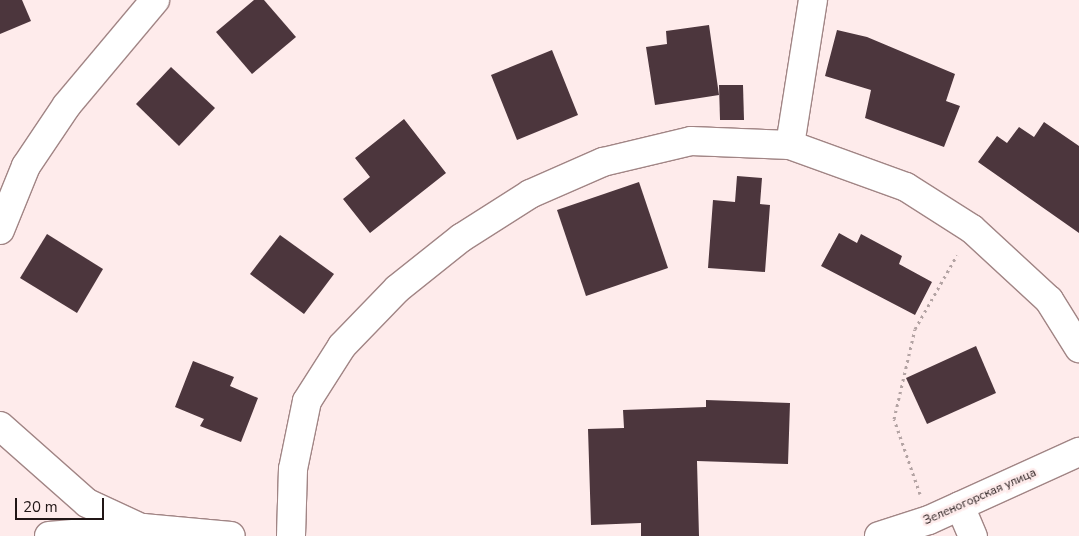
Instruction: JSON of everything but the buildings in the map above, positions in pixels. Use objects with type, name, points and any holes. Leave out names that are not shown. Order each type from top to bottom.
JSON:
[{"type":"street","points":[[0,230],[26,166],[67,105],[155,0]]},
{"type":"street","points":[[790,145],[813,0]]},
{"type":"street","points":[[291,536],[293,469],[308,400],[342,346],[396,289],[461,238],[530,194],[603,162],[691,141],[790,145],[906,187],[972,229],[1049,300],[1079,348]]},
{"type":"street","points":[[0,426],[87,503],[142,528]]},
{"type":"street","name":"Зеленогорская улица","points":[[879,536],[929,520],[1079,452]]},
{"type":"street","points":[[960,506],[972,536]]},
{"type":"street","points":[[50,536],[142,528],[231,536]]},
{"type":"path","points":[[929,520],[894,419],[915,329],[972,229]]}]
